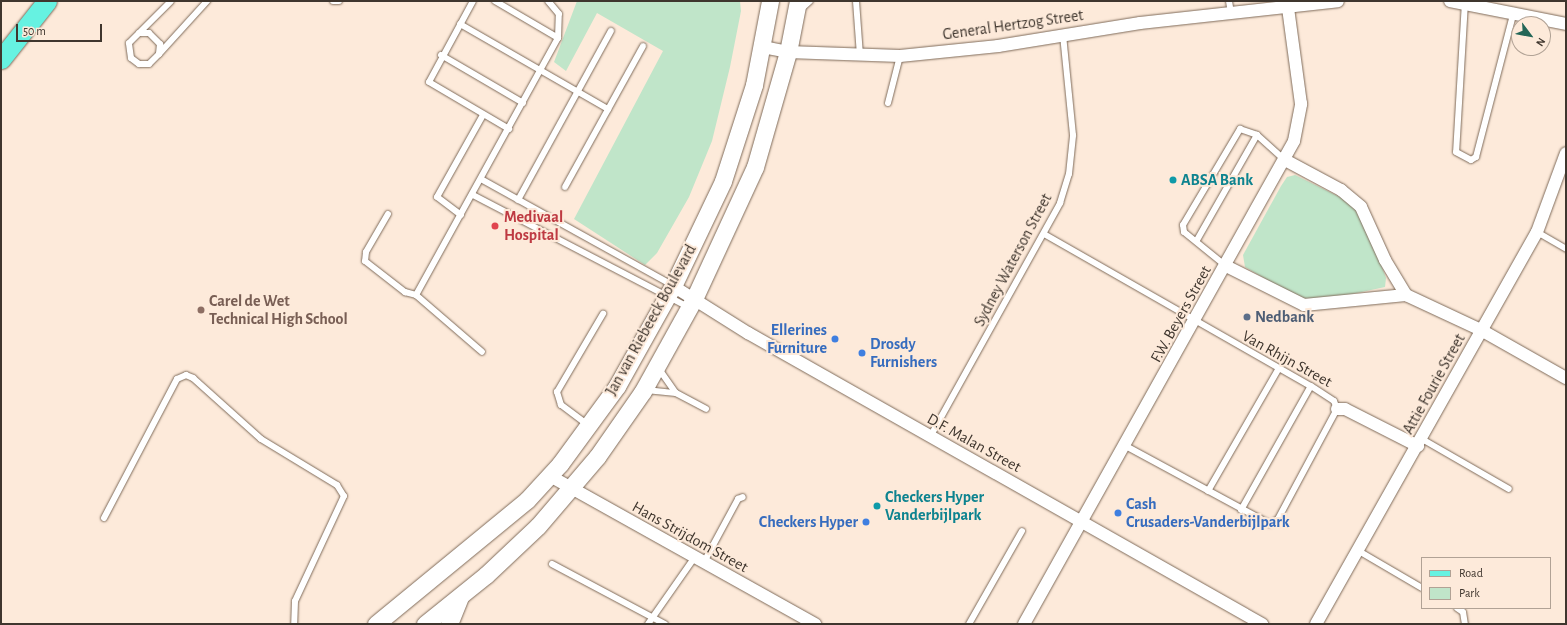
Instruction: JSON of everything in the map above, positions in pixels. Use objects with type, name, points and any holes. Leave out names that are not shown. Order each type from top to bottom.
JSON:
[{"type":"main road","points":[[1,59],[47,1]]},
{"type":"street","name":"General Hertzog Street","points":[[763,47],[788,52],[860,56],[900,56],[1231,14],[1288,4],[1338,1]]},
{"type":"street","points":[[1450,1],[1465,2],[1514,11],[1566,24]]},
{"type":"street","name":"Jan van Riebeeck Boulevard","points":[[376,624],[492,531],[550,476],[590,426],[621,379],[671,291],[725,174],[740,135],[763,47],[769,3]]},
{"type":"street","name":"F.W. Beyers Street","points":[[1024,624],[1126,446],[1285,160],[1301,116],[1288,4]]},
{"type":"street","name":"Jan van Riebeeck Boulevard","points":[[424,624],[506,558],[572,490],[643,390],[692,303],[755,167],[788,52],[797,6]]},
{"type":"street","name":"Attie Fourie Street","points":[[1316,624],[1420,442],[1481,330],[1537,232],[1566,155]]},
{"type":"street","points":[[1285,160],[1341,190],[1361,207],[1385,260],[1406,296]]},
{"type":"street","points":[[1226,266],[1304,305],[1406,296],[1481,330],[1566,378]]},
{"type":"street","name":"D.F. Malan Street","points":[[671,291],[1262,624]]},
{"type":"street","points":[[1337,409],[1345,409],[1420,442]]},
{"type":"street","name":"Hans Strijdom Street","points":[[550,476],[572,490],[700,560],[808,622]]},
{"type":"street","points":[[449,624],[461,595]]},
{"type":"lane","points":[[171,1],[129,44],[131,58],[139,64],[149,64],[207,1]]},
{"type":"lane","points":[[333,1],[340,1]]},
{"type":"lane","points":[[473,1],[441,55],[429,82],[509,129]]},
{"type":"lane","points":[[495,1],[558,38]]},
{"type":"lane","points":[[416,295],[473,195],[558,38],[559,14],[548,1]]},
{"type":"lane","points":[[797,6],[810,1]]},
{"type":"lane","points":[[856,1],[860,56]]},
{"type":"lane","points":[[1229,1],[1231,14]]},
{"type":"lane","points":[[1465,2],[1456,152],[1470,160],[1476,157],[1514,11]]},
{"type":"lane","points":[[460,24],[608,109]]},
{"type":"lane","points":[[518,200],[611,31]]},
{"type":"lane","points":[[139,33],[154,36],[160,44],[159,54]]},
{"type":"lane","name":"Sydney Waterson Street","points":[[930,437],[1060,203],[1072,153],[1071,105],[1063,35]]},
{"type":"lane","points":[[565,187],[643,46]]},
{"type":"lane","points":[[441,55],[523,102]]},
{"type":"lane","points":[[888,103],[900,56]]},
{"type":"lane","points":[[461,215],[442,204],[437,197],[483,115]]},
{"type":"lane","points":[[1226,266],[1197,240],[1184,232],[1183,225],[1236,132],[1244,128],[1257,135],[1285,160]]},
{"type":"lane","points":[[1197,240],[1257,135]]},
{"type":"lane","points":[[481,179],[671,291]]},
{"type":"lane","points":[[473,195],[671,291]]},
{"type":"lane","points":[[388,214],[366,252],[365,261],[405,292],[416,295],[482,352]]},
{"type":"lane","points":[[1537,232],[1566,249]]},
{"type":"lane","name":"Van Rhijn Street","points":[[1044,234],[1195,323],[1311,386],[1334,401],[1337,409],[1274,522],[1265,524],[1126,446]]},
{"type":"lane","points":[[590,426],[561,405],[557,392],[603,314]]},
{"type":"lane","points":[[657,365],[676,393]]},
{"type":"lane","points":[[1208,491],[1279,368]]},
{"type":"lane","points":[[104,518],[178,379],[186,375],[193,378],[261,439],[337,485],[344,496],[295,601],[294,624]]},
{"type":"lane","points":[[1241,510],[1311,386]]},
{"type":"lane","points":[[643,390],[676,393],[706,409]]},
{"type":"lane","points":[[1420,442],[1509,489]]},
{"type":"lane","points":[[648,624],[700,560],[738,499],[743,497]]},
{"type":"lane","points":[[970,624],[1022,530]]},
{"type":"lane","points":[[1357,550],[1421,587]]},
{"type":"lane","points":[[552,564],[665,624]]},
{"type":"lane","points":[[1458,609],[1463,612],[1465,624]]},
{"type":"green space","points":[[577,1],[740,1],[741,11],[730,67],[712,141],[689,197],[657,253],[645,265],[574,219],[663,51],[597,13],[566,71],[554,62]]},
{"type":"green space","points":[[1295,175],[1350,202],[1364,217],[1386,278],[1385,287],[1324,300],[1297,298],[1245,267],[1243,255],[1281,186],[1287,177]]},
{"type":"place","name":"ABSA Bank","points":[[1173,180]]},
{"type":"place","name":"Medivaal Hospital","points":[[495,226]]},
{"type":"place","name":"Carel de Wet Technical High School","points":[[201,310]]},
{"type":"place","name":"Nedbank","points":[[1247,317]]},
{"type":"place","name":"Ellerines Furniture","points":[[835,339]]},
{"type":"place","name":"Drosdy Furnishers","points":[[862,353]]},
{"type":"place","name":"Checkers Hyper Vanderbijlpark","points":[[877,506]]},
{"type":"place","name":"Cash Crusaders-Vanderbijlpark","points":[[1118,513]]},
{"type":"place","name":"Checkers Hyper","points":[[866,522]]}]
